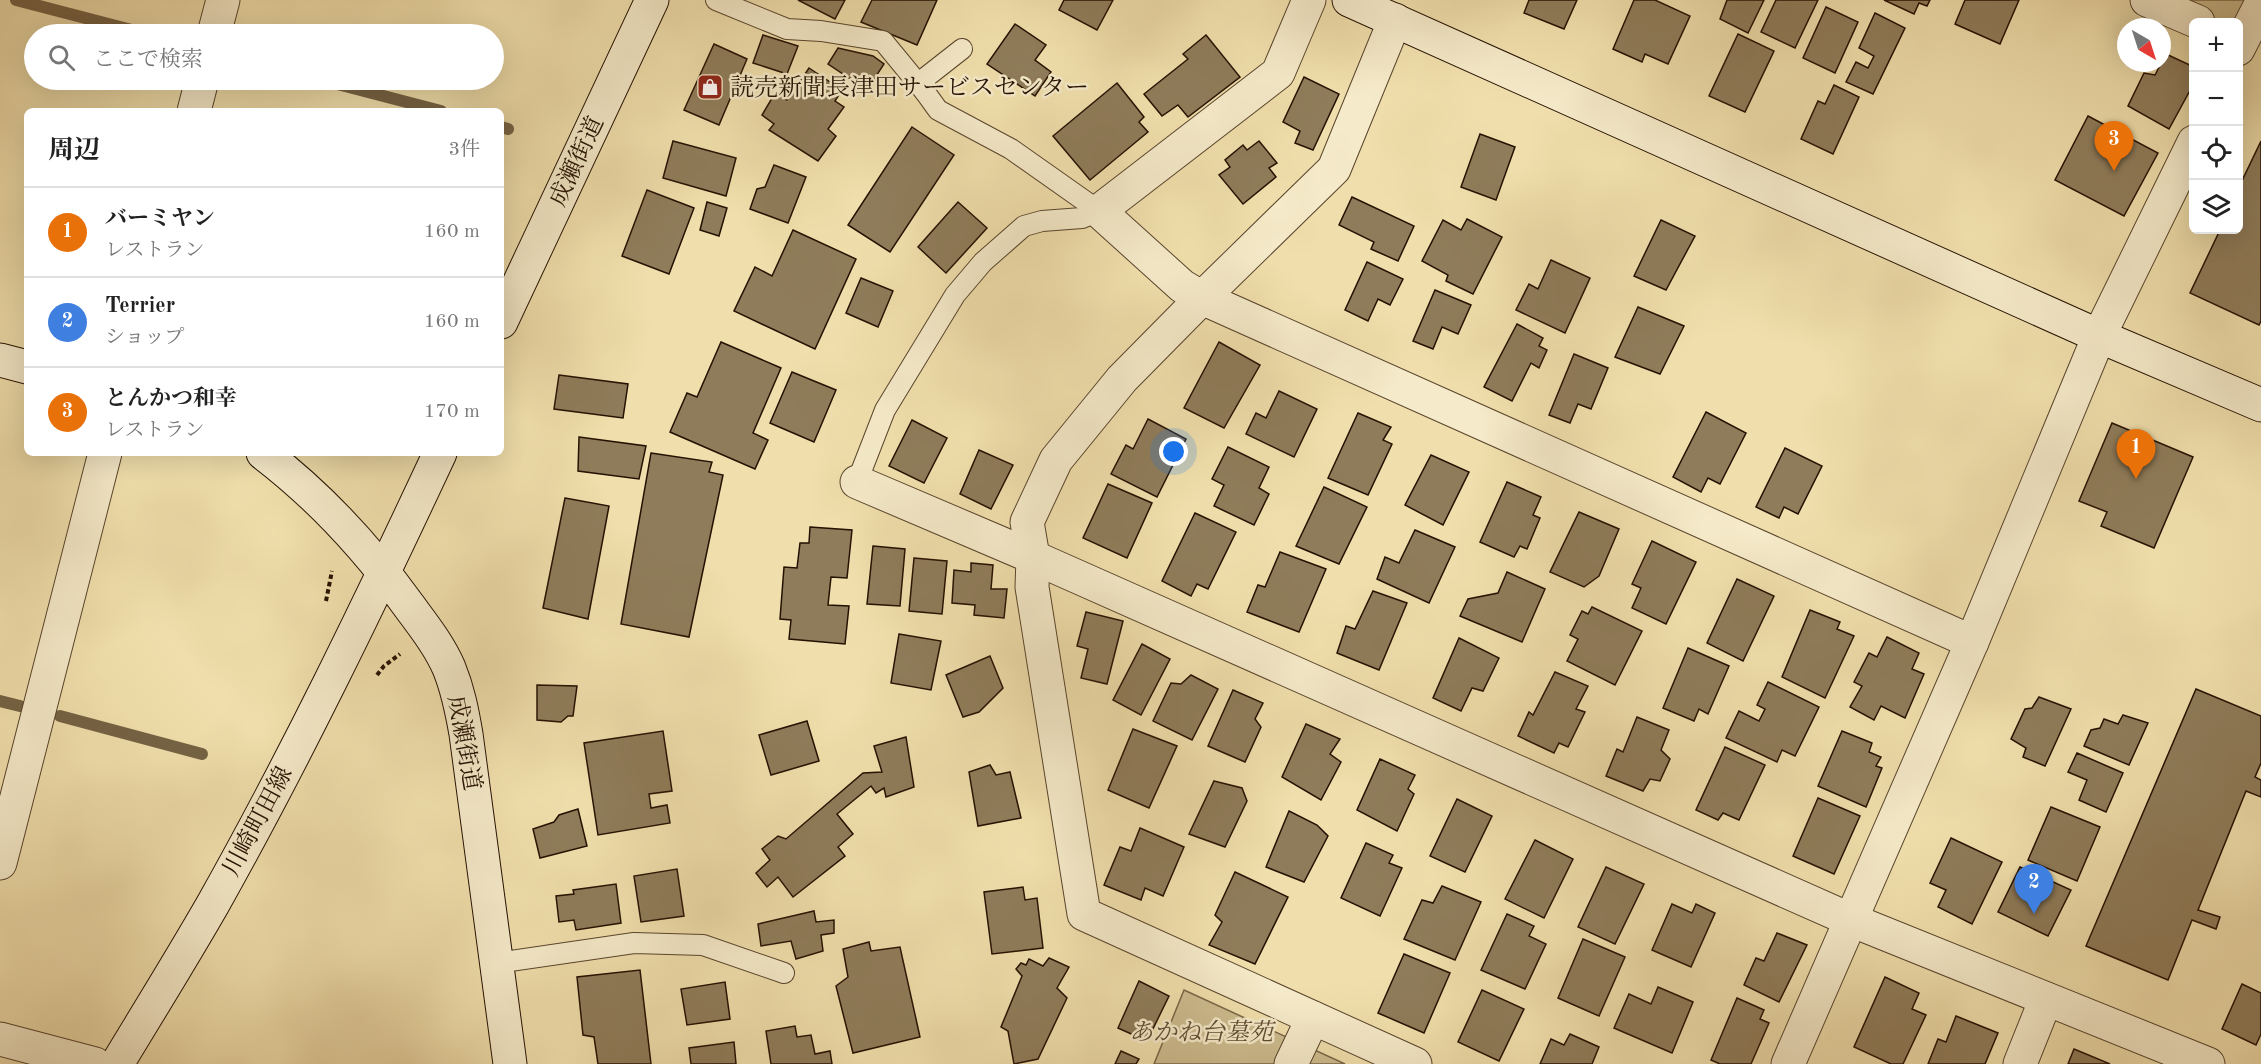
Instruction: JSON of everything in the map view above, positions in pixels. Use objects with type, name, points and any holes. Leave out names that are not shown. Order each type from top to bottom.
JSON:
[{"type":"street","points":[[217,24],[223,0]]},
{"type":"street","name":"成瀬街道","points":[[504,316],[652,0]]},
{"type":"street","points":[[1309,0],[1278,73],[1099,211],[1182,286],[1202,298],[1972,642]]},
{"type":"street","points":[[1349,0],[2099,336],[2261,405]]},
{"type":"street","points":[[2147,0],[2189,18]]},
{"type":"street","points":[[2243,38],[2261,4]]},
{"type":"street","points":[[1395,20],[1334,169],[1122,379],[1056,460],[1027,522],[1032,557],[1032,587],[1084,914],[1415,1064]]},
{"type":"street","points":[[195,108],[199,90]]},
{"type":"street","points":[[1788,1064],[1972,642],[2099,336],[2189,150]]},
{"type":"street","points":[[0,360],[24,367]]},
{"type":"street","points":[[0,863],[104,456]]},
{"type":"street","name":"成瀬街道","points":[[267,456],[323,506],[384,572],[426,629],[448,666],[460,698],[510,1064]]},
{"type":"street","points":[[384,572],[439,456]]},
{"type":"street","points":[[857,482],[1032,557],[1851,920],[2208,1064]]},
{"type":"street","name":"川崎町田線","points":[[117,1064],[213,904],[296,747],[384,572]]},
{"type":"street","points":[[2020,1064],[2046,999]]},
{"type":"street","points":[[1291,1064],[1313,1018]]},
{"type":"street","points":[[0,1039],[95,1064]]},
{"type":"lane","points":[[716,0],[787,29],[883,41],[938,110],[1011,149],[1099,211]]},
{"type":"lane","points":[[925,92],[925,78],[962,49]]},
{"type":"lane","points":[[857,482],[885,410],[955,295],[983,261],[1024,226],[1042,221],[1082,218],[1099,211]]},
{"type":"lane","points":[[497,963],[634,943],[703,945],[784,974]]},
{"type":"green space","points":[[2164,0],[2250,0],[2240,18],[2198,18]]},
{"type":"green space","name":"あかね台墓苑","points":[[1184,990],[1345,1064],[1154,1064]]},
{"type":"building","points":[[798,0],[845,0],[835,19]]},
{"type":"building","points":[[872,0],[937,0],[917,45],[861,22]]},
{"type":"building","points":[[1064,0],[1113,0],[1097,30],[1059,10]]},
{"type":"building","points":[[1529,0],[1577,0],[1564,29],[1524,13]]},
{"type":"building","points":[[1634,0],[1655,0],[1690,16],[1668,64],[1645,54],[1642,62],[1613,49]]},
{"type":"building","points":[[1727,0],[1764,0],[1748,33],[1720,19]]},
{"type":"building","points":[[1776,0],[1818,0],[1795,48],[1761,32]]},
{"type":"building","points":[[1884,0],[1930,0],[1927,6],[1919,3],[1914,14]]},
{"type":"building","points":[[1965,0],[2019,0],[2000,44],[1955,24]]},
{"type":"building","points":[[1826,7],[1858,22],[1835,73],[1803,58]]},
{"type":"building","points":[[1875,13],[1905,28],[1873,94],[1846,82],[1856,62],[1868,68],[1874,56],[1859,48]]},
{"type":"building","points":[[1015,24],[1046,45],[1035,60],[1051,72],[1035,96],[987,64]]},
{"type":"building","points":[[1738,34],[1774,51],[1745,112],[1709,96]]},
{"type":"building","points":[[763,35],[798,46],[787,74],[753,63]]},
{"type":"building","points":[[1206,35],[1240,77],[1188,117],[1178,105],[1162,116],[1144,94],[1188,59],[1183,54]]},
{"type":"building","points":[[714,44],[747,59],[719,125],[684,110]]},
{"type":"building","points":[[838,48],[873,56],[884,64],[867,90],[828,64]]},
{"type":"building","points":[[2171,56],[2189,65],[2189,92],[2169,129],[2128,106],[2144,73],[2155,75],[2157,72],[2171,72]]},
{"type":"building","points":[[809,68],[842,90],[835,101],[844,107],[828,129],[836,136],[818,161],[769,130],[774,124],[762,115],[775,93],[787,100]]},
{"type":"building","points":[[1304,77],[1339,94],[1313,150],[1295,143],[1300,131],[1283,122]]},
{"type":"building","points":[[1117,83],[1144,117],[1139,122],[1148,132],[1090,180],[1053,136]]},
{"type":"building","points":[[1834,85],[1859,97],[1833,154],[1801,139],[1818,101],[1825,104]]},
{"type":"building","points":[[2088,116],[2158,153],[2124,216],[2055,180]]},
{"type":"building","points":[[912,127],[954,155],[890,252],[848,225]]},
{"type":"building","points":[[1480,134],[1515,147],[1496,200],[1461,187]]},
{"type":"building","points":[[673,141],[736,158],[726,196],[663,178]]},
{"type":"building","points":[[1259,141],[1277,163],[1269,168],[1276,177],[1243,204],[1219,175],[1230,167],[1225,160],[1243,145],[1247,150]]},
{"type":"building","points":[[2261,141],[2261,321],[2259,325],[2190,293],[2218,234],[2243,234],[2243,179]]},
{"type":"building","points":[[774,165],[806,177],[788,223],[750,209],[757,189],[765,187]]},
{"type":"building","points":[[647,190],[694,208],[669,274],[622,256]]},
{"type":"building","points":[[1352,197],[1414,226],[1398,261],[1371,249],[1374,242],[1339,225]]},
{"type":"building","points":[[707,202],[727,208],[719,236],[700,230]]},
{"type":"building","points":[[958,202],[987,228],[946,273],[918,247]]},
{"type":"building","points":[[1467,219],[1502,237],[1473,294],[1446,281],[1448,275],[1422,261],[1443,220],[1461,230]]},
{"type":"building","points":[[1661,220],[1695,236],[1666,290],[1634,276]]},
{"type":"building","points":[[793,230],[856,259],[815,349],[734,311],[755,267],[772,276]]},
{"type":"building","points":[[1551,260],[1590,278],[1565,333],[1516,310],[1529,284],[1538,289]]},
{"type":"building","points":[[1367,262],[1403,279],[1390,305],[1378,299],[1368,321],[1345,310]]},
{"type":"building","points":[[861,278],[893,291],[878,327],[846,313]]},
{"type":"building","points":[[1435,290],[1471,305],[1458,334],[1442,327],[1433,349],[1413,341]]},
{"type":"building","points":[[1638,307],[1684,326],[1660,374],[1615,357]]},
{"type":"building","points":[[1517,324],[1543,338],[1539,346],[1547,350],[1539,368],[1531,363],[1512,401],[1484,387]]},
{"type":"building","points":[[721,342],[781,368],[753,433],[768,440],[755,469],[670,432],[687,393],[697,397]]},
{"type":"building","points":[[1219,342],[1260,365],[1224,428],[1184,408]]},
{"type":"building","points":[[1574,354],[1608,368],[1591,409],[1578,404],[1570,423],[1549,415]]},
{"type":"building","points":[[792,372],[836,390],[814,442],[770,423]]},
{"type":"building","points":[[559,375],[628,384],[623,418],[554,409]]},
{"type":"building","points":[[1279,391],[1317,409],[1294,457],[1246,434],[1256,413],[1266,418]]},
{"type":"building","points":[[1706,412],[1746,433],[1720,484],[1708,478],[1701,492],[1673,477]]},
{"type":"building","points":[[1358,413],[1391,427],[1383,440],[1392,444],[1368,495],[1328,478]]},
{"type":"building","points":[[1148,419],[1186,439],[1157,497],[1111,474],[1126,445],[1133,449]]},
{"type":"building","points":[[912,420],[947,438],[924,483],[889,466]]},
{"type":"building","points":[[2112,423],[2193,457],[2154,548],[2101,526],[2107,512],[2079,501]]},
{"type":"building","points":[[579,437],[646,446],[639,479],[578,471]]},
{"type":"building","points":[[1228,447],[1269,467],[1259,488],[1269,494],[1254,525],[1214,506],[1224,485],[1212,479]]},
{"type":"building","points":[[1785,448],[1822,466],[1798,514],[1784,507],[1779,518],[1756,507]]},
{"type":"building","points":[[979,450],[1013,465],[991,509],[960,494]]},
{"type":"building","points":[[651,453],[712,462],[709,472],[723,475],[689,637],[621,624]]},
{"type":"building","points":[[1431,455],[1469,472],[1443,525],[1405,505]]},
{"type":"building","points":[[1507,482],[1541,497],[1533,515],[1540,518],[1527,549],[1520,546],[1514,557],[1480,542]]},
{"type":"building","points":[[1108,484],[1152,503],[1127,558],[1083,538]]},
{"type":"building","points":[[1324,487],[1367,507],[1339,564],[1296,546]]},
{"type":"building","points":[[565,498],[609,506],[588,619],[543,608]]},
{"type":"building","points":[[1579,512],[1619,529],[1599,576],[1584,587],[1550,572]]},
{"type":"building","points":[[1195,513],[1236,532],[1208,589],[1197,584],[1191,596],[1162,581]]},
{"type":"building","points":[[810,527],[852,530],[847,578],[831,577],[828,605],[849,606],[845,644],[789,639],[791,620],[780,619],[784,567],[797,568],[800,543],[809,543]]},
{"type":"building","points":[[1415,530],[1455,547],[1429,603],[1377,579],[1385,557],[1399,563]]},
{"type":"building","points":[[1652,541],[1696,562],[1666,624],[1632,608],[1641,588],[1632,584]]},
{"type":"building","points":[[873,546],[905,549],[900,606],[867,604]]},
{"type":"building","points":[[1280,552],[1326,569],[1299,632],[1247,612],[1258,585],[1265,587]]},
{"type":"building","points":[[914,558],[947,561],[942,614],[909,611]]},
{"type":"building","points":[[971,563],[993,565],[991,589],[1007,589],[1004,618],[974,615],[975,605],[952,603],[954,570],[971,572]]},
{"type":"building","points":[[1507,572],[1545,589],[1522,642],[1460,616],[1468,599],[1498,593]]},
{"type":"building","points":[[1737,579],[1774,596],[1743,661],[1707,643]]},
{"type":"building","points":[[1373,591],[1407,603],[1379,670],[1337,653],[1346,626],[1355,629]]},
{"type":"building","points":[[1592,607],[1642,631],[1615,685],[1567,661],[1578,639],[1570,635],[1582,611],[1588,614]]},
{"type":"building","points":[[1810,610],[1840,622],[1837,629],[1854,636],[1825,698],[1782,677]]},
{"type":"building","points":[[1086,612],[1123,621],[1107,684],[1081,678],[1088,649],[1077,646]]},
{"type":"building","points":[[899,634],[941,641],[931,690],[891,683]]},
{"type":"building","points":[[1887,637],[1919,653],[1912,669],[1924,674],[1905,718],[1881,706],[1874,720],[1850,707],[1862,686],[1854,682],[1869,653],[1877,657]]},
{"type":"building","points":[[1459,638],[1499,658],[1483,691],[1472,688],[1461,711],[1433,698]]},
{"type":"building","points":[[1142,644],[1170,659],[1141,715],[1113,700]]},
{"type":"building","points":[[1688,648],[1729,666],[1708,714],[1699,709],[1694,721],[1663,708]]},
{"type":"building","points":[[990,656],[1003,688],[979,712],[963,717],[946,675]]},
{"type":"building","points":[[1555,672],[1588,686],[1576,709],[1585,712],[1568,747],[1559,743],[1554,753],[1518,736],[1529,712],[1533,715]]},
{"type":"building","points":[[1191,675],[1218,689],[1192,740],[1153,721],[1171,683],[1181,684]]},
{"type":"building","points":[[1768,682],[1819,707],[1795,756],[1782,750],[1777,762],[1726,738],[1739,711],[1759,721],[1765,709],[1757,705]]},
{"type":"building","points":[[537,685],[577,686],[573,716],[568,716],[561,722],[537,720]]},
{"type":"building","points":[[2196,689],[2261,716],[2261,763],[2255,777],[2261,780],[2261,797],[2246,791],[2198,910],[2220,917],[2216,929],[2192,920],[2168,980],[2086,946]]},
{"type":"building","points":[[1233,690],[1263,703],[1255,719],[1261,727],[1245,762],[1208,746]]},
{"type":"building","points":[[2039,697],[2071,709],[2045,766],[2023,757],[2026,748],[2011,739],[2025,709],[2032,708]]},
{"type":"building","points":[[2123,715],[2148,723],[2129,765],[2084,746],[2091,730],[2100,728],[2104,719],[2118,724]]},
{"type":"building","points":[[1637,717],[1669,730],[1661,750],[1670,759],[1660,781],[1650,779],[1643,791],[1606,776],[1617,749],[1623,752]]},
{"type":"building","points":[[807,721],[819,761],[771,775],[759,735]]},
{"type":"building","points":[[1306,724],[1340,739],[1330,754],[1341,762],[1321,800],[1282,777]]},
{"type":"building","points":[[1133,729],[1177,746],[1149,808],[1108,790]]},
{"type":"building","points":[[663,731],[672,791],[649,794],[651,808],[667,805],[670,823],[598,835],[584,743]]},
{"type":"building","points":[[1842,731],[1872,743],[1869,752],[1881,757],[1876,766],[1882,768],[1866,807],[1818,786]]},
{"type":"building","points":[[906,737],[914,787],[886,797],[884,788],[876,793],[871,786],[837,814],[853,834],[838,847],[845,856],[793,897],[778,877],[767,887],[756,873],[770,860],[762,849],[778,836],[786,839],[863,773],[882,772],[874,746]]},
{"type":"building","points":[[1725,747],[1765,765],[1739,820],[1723,813],[1718,820],[1696,810]]},
{"type":"building","points":[[2077,753],[2123,773],[2106,812],[2079,800],[2087,780],[2068,772]]},
{"type":"building","points":[[1380,759],[1415,775],[1408,789],[1414,794],[1397,831],[1357,810]]},
{"type":"building","points":[[990,765],[996,775],[1010,772],[1021,818],[978,826],[969,772]]},
{"type":"building","points":[[1214,781],[1242,788],[1247,801],[1225,847],[1189,834]]},
{"type":"building","points":[[1818,798],[1860,816],[1834,874],[1793,856]]},
{"type":"building","points":[[1457,799],[1492,816],[1465,872],[1430,856]]},
{"type":"building","points":[[2051,807],[2100,827],[2077,881],[2028,860]]},
{"type":"building","points":[[578,809],[587,846],[540,858],[533,829],[554,822],[559,815]]},
{"type":"building","points":[[1289,811],[1317,825],[1328,836],[1304,882],[1266,867]]},
{"type":"building","points":[[1140,828],[1184,847],[1163,896],[1145,888],[1141,900],[1104,885],[1120,847],[1131,851]]},
{"type":"building","points":[[1951,838],[2002,862],[1972,924],[1938,907],[1946,890],[1930,883]]},
{"type":"building","points":[[1535,840],[1573,859],[1544,918],[1505,899]]},
{"type":"building","points":[[1366,843],[1393,855],[1389,863],[1402,868],[1380,916],[1341,898]]},
{"type":"building","points":[[1606,867],[1644,884],[1615,944],[1578,927]]},
{"type":"building","points":[[2020,867],[2071,890],[2048,936],[1998,912]]},
{"type":"building","points":[[677,869],[684,916],[641,922],[634,876]]},
{"type":"building","points":[[1235,872],[1288,897],[1255,964],[1209,945],[1222,922],[1215,915]]},
{"type":"building","points":[[616,884],[621,923],[576,930],[574,920],[559,922],[556,896],[574,894],[573,890]]},
{"type":"building","points":[[1442,886],[1481,902],[1455,960],[1404,939],[1422,900],[1433,903]]},
{"type":"building","points":[[1023,887],[1025,900],[1037,898],[1043,948],[992,954],[984,892]]},
{"type":"building","points":[[1672,904],[1692,913],[1696,904],[1715,913],[1691,967],[1652,950]]},
{"type":"building","points":[[814,911],[816,922],[834,920],[834,933],[821,935],[823,951],[796,959],[791,941],[761,946],[758,924]]},
{"type":"building","points":[[1507,914],[1534,926],[1529,936],[1546,944],[1525,989],[1481,970]]},
{"type":"building","points":[[1777,933],[1807,945],[1779,1002],[1744,985],[1756,958],[1764,961]]},
{"type":"building","points":[[1583,939],[1625,957],[1599,1016],[1558,998]]},
{"type":"building","points":[[869,942],[871,951],[900,947],[920,1037],[853,1053],[836,986],[848,977],[843,949]]},
{"type":"building","points":[[1404,954],[1450,973],[1424,1033],[1378,1013]]},
{"type":"building","points":[[1049,958],[1069,967],[1057,988],[1067,998],[1038,1059],[1014,1064],[1008,1031],[1001,1027],[1022,976],[1016,969],[1021,963],[1026,965],[1029,959],[1043,966]]},
{"type":"building","points":[[640,970],[651,1064],[598,1064],[594,1037],[583,1035],[577,977]]},
{"type":"building","points":[[1885,977],[1919,993],[1912,1009],[1926,1015],[1903,1064],[1891,1064],[1854,1047]]},
{"type":"building","points":[[1139,981],[1169,996],[1147,1041],[1118,1028]]},
{"type":"building","points":[[725,982],[730,1019],[687,1025],[681,989]]},
{"type":"building","points":[[2242,984],[2261,993],[2261,1034],[2256,1045],[2222,1029]]},
{"type":"building","points":[[1658,987],[1693,1002],[1672,1053],[1614,1028],[1629,994],[1651,1004]]},
{"type":"building","points":[[1482,990],[1524,1009],[1499,1061],[1458,1042]]},
{"type":"building","points":[[1737,998],[1764,1010],[1760,1019],[1769,1023],[1751,1064],[1720,1064],[1711,1060]]},
{"type":"building","points":[[1956,1016],[1998,1033],[1985,1064],[1928,1064],[1938,1039],[1946,1042]]},
{"type":"building","points":[[795,1026],[797,1037],[811,1035],[815,1054],[830,1051],[832,1064],[771,1064],[766,1031]]},
{"type":"building","points":[[1570,1034],[1599,1047],[1592,1064],[1540,1064],[1551,1039],[1564,1045]]},
{"type":"building","points":[[734,1042],[736,1064],[691,1064],[689,1048]]},
{"type":"building","points":[[2074,1049],[2110,1064],[2068,1064]]},
{"type":"building","points":[[1121,1051],[1139,1059],[1136,1064],[1115,1064]]},
{"type":"waterway","points":[[16,0],[108,24]]},
{"type":"waterway","points":[[360,90],[429,108]]},
{"type":"waterway","points":[[504,128],[508,129]]},
{"type":"waterway","points":[[0,701],[20,706]]},
{"type":"waterway","points":[[60,716],[202,754]]},
{"type":"place","name":"読売新聞長津田サービスセンター","points":[[710,87]]},
{"type":"place","name":"とんかつ和幸","points":[[2114,171]]},
{"type":"place","name":"バーミヤン","points":[[2136,479]]},
{"type":"place","name":"Terrier","points":[[2034,914]]}]
